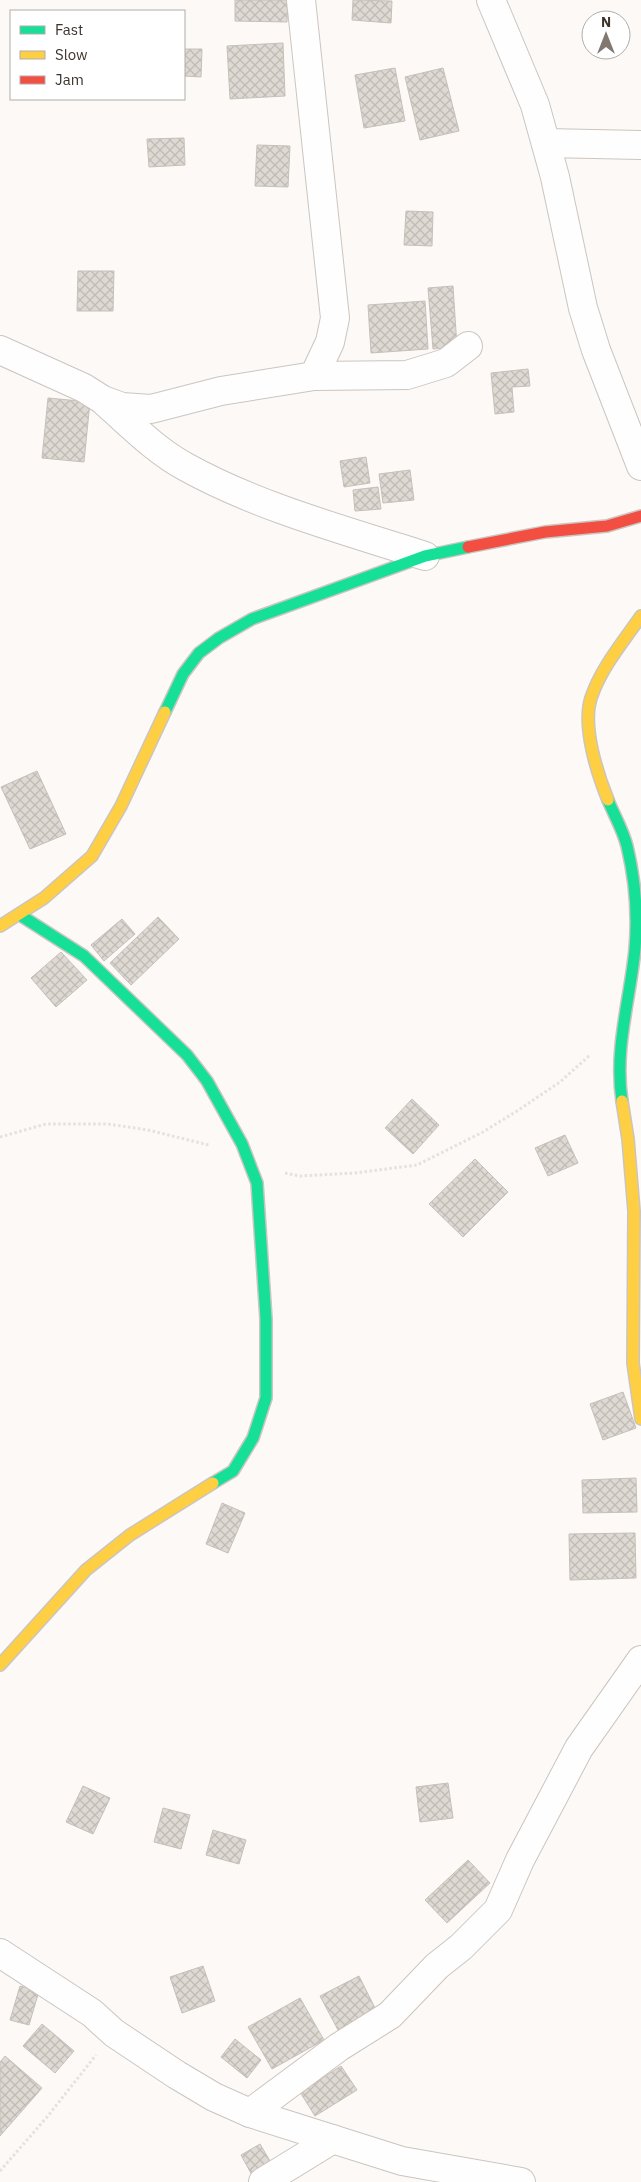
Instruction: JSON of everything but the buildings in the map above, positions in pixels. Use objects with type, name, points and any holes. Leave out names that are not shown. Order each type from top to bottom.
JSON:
[{"type":"street","points":[[301,0],[335,318],[330,342],[314,376]]},
{"type":"street","points":[[491,0],[535,105],[546,143],[588,325],[641,466]]},
{"type":"street","points":[[546,143],[641,145]]},
{"type":"street","points":[[103,400],[122,407],[151,409],[221,390],[314,376],[408,375],[446,363],[468,346]]},
{"type":"street","points":[[0,350],[84,388],[103,400],[156,446],[185,467],[250,497],[425,556]]},
{"type":"street","points":[[0,926],[44,898],[92,856],[121,806],[183,674],[199,653],[219,638],[252,619],[425,556],[545,532],[607,526],[641,516]]},
{"type":"street","points":[[641,616],[603,670],[590,700],[589,738],[600,780],[627,845],[636,902],[635,949],[622,1026],[619,1083],[628,1139],[634,1211],[633,1363],[641,1419]]},
{"type":"street","points":[[0,1665],[86,1570],[130,1535],[233,1471],[253,1438],[266,1398],[266,1319],[258,1183],[242,1144],[207,1081],[187,1055],[84,956],[20,915]]},
{"type":"street","points":[[250,2113],[339,2047],[390,2015],[437,1966],[484,1926],[498,1910],[520,1860],[579,1748],[641,1660]]},
{"type":"street","points":[[0,1953],[92,2013],[114,2033],[214,2098],[250,2113],[402,2161],[521,2182]]},
{"type":"street","points":[[263,2182],[333,2139]]},
{"type":"path","points":[[0,1137],[46,1124],[108,1124],[196,1140],[274,1171],[300,1176],[355,1173],[417,1165],[476,1136],[560,1082],[622,1026]]},
{"type":"path","points":[[0,2171],[47,2118],[114,2033]]},
{"type":"traffic: fast","points":[[165,712],[183,674],[199,653],[219,638],[252,619],[425,556],[468,547]]},
{"type":"traffic: fast","points":[[608,800],[627,846],[634,884],[636,910],[633,968],[621,1044],[620,1082],[622,1101]]},
{"type":"traffic: fast","points":[[20,915],[84,956],[187,1055],[207,1081],[242,1144],[257,1183],[266,1319],[266,1398],[253,1438],[233,1471],[213,1483]]},
{"type":"traffic: slow","points":[[608,800],[599,777],[592,749],[588,722],[589,709],[591,698],[600,676],[641,616]]},
{"type":"traffic: slow","points":[[0,926],[44,898],[92,856],[121,806],[165,712]]},
{"type":"traffic: slow","points":[[622,1101],[628,1139],[634,1211],[633,1363],[641,1419]]},
{"type":"traffic: slow","points":[[0,1665],[86,1570],[130,1535],[213,1483]]},
{"type":"traffic: jam","points":[[468,547],[545,532],[607,526],[641,516]]}]
